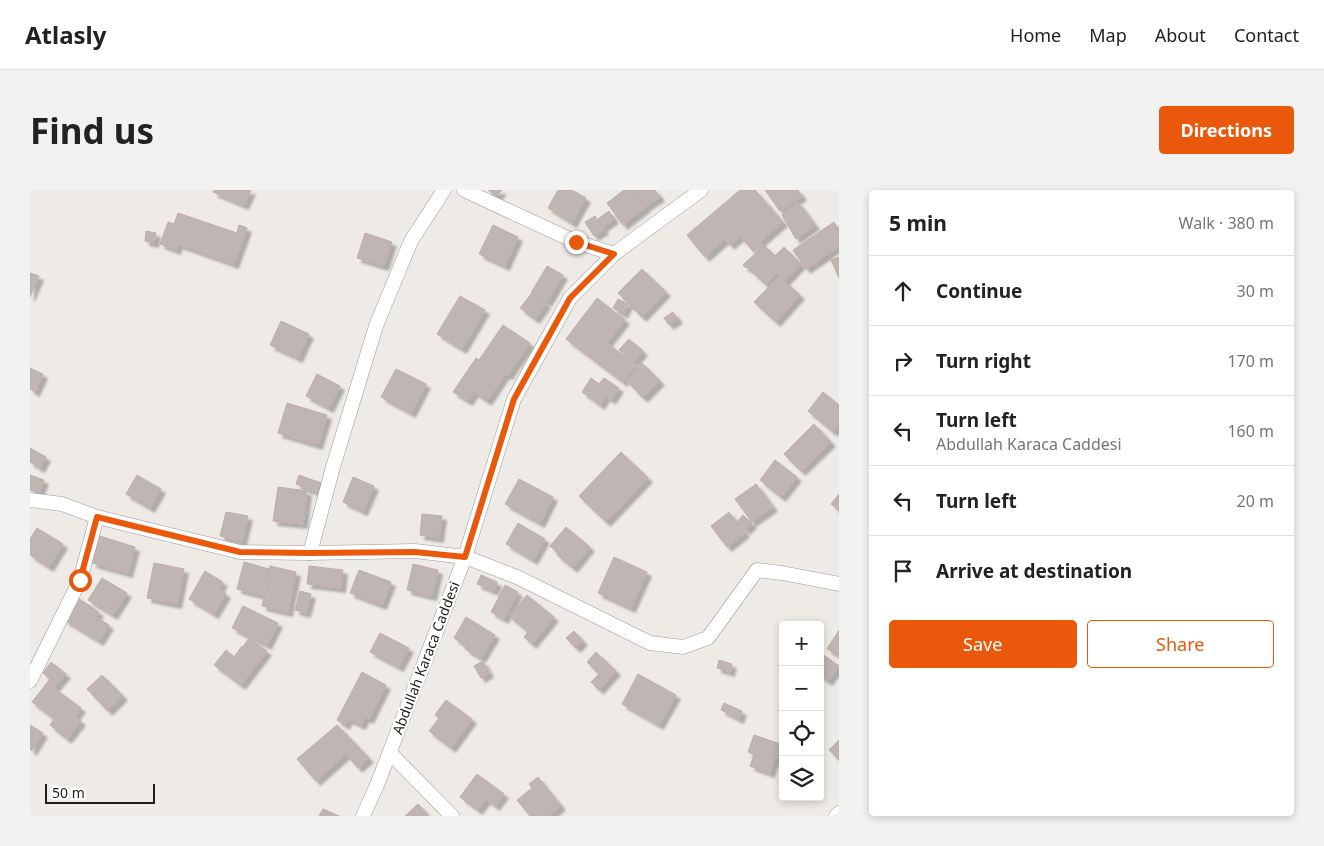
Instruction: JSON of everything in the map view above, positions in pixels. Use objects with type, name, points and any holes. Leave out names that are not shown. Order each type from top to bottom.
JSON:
[{"type":"street","points":[[310,553],[333,467],[376,326],[411,241],[444,190]]},
{"type":"street","points":[[464,190],[576,242],[614,254]]},
{"type":"street","name":"Abdullah Karaca Caddesi","points":[[363,816],[390,752],[465,557],[514,399],[570,298],[614,254],[701,190]]},
{"type":"street","points":[[30,500],[62,504],[97,517],[240,552],[415,552],[465,557],[517,577],[650,643],[683,647],[708,638],[757,570],[839,584]]},
{"type":"street","points":[[30,681],[80,580],[97,517]]},
{"type":"street","points":[[390,752],[452,816]]},
{"type":"street","points":[[836,816],[839,813]]},
{"type":"building","points":[[214,190],[251,190],[244,205],[213,192]]},
{"type":"building","points":[[488,190],[502,190],[496,197]]},
{"type":"building","points":[[558,190],[572,190],[586,198],[572,223],[548,208]]},
{"type":"building","points":[[624,190],[634,190],[646,207],[623,225],[607,203]]},
{"type":"building","points":[[635,190],[655,190],[660,197],[646,206]]},
{"type":"building","points":[[740,190],[755,190],[783,222],[760,242],[762,245],[754,252],[740,236],[730,245],[725,239],[705,257],[687,235]]},
{"type":"building","points":[[765,190],[798,190],[802,196],[780,211]]},
{"type":"building","points":[[798,202],[815,225],[796,239],[782,215]]},
{"type":"building","points":[[609,211],[614,219],[603,227],[598,219]]},
{"type":"building","points":[[178,213],[237,233],[239,225],[247,228],[234,264],[178,244],[176,250],[160,244],[168,222],[174,224]]},
{"type":"building","points":[[595,216],[604,230],[594,236],[585,222]]},
{"type":"building","points":[[834,222],[839,230],[839,246],[806,269],[793,250]]},
{"type":"building","points":[[493,225],[518,237],[505,266],[479,254]]},
{"type":"building","points":[[146,231],[156,233],[154,243],[145,241]]},
{"type":"building","points":[[365,233],[392,242],[384,266],[357,258]]},
{"type":"building","points":[[764,245],[775,256],[784,247],[801,264],[785,281],[777,273],[765,284],[743,265]]},
{"type":"building","points":[[839,257],[839,278],[831,260]]},
{"type":"building","points":[[547,266],[563,275],[547,302],[531,293]]},
{"type":"building","points":[[642,269],[666,292],[642,317],[618,293]]},
{"type":"building","points":[[30,273],[39,276],[30,297]]},
{"type":"building","points":[[779,276],[800,295],[776,322],[754,302]]},
{"type":"building","points":[[532,293],[546,304],[535,319],[520,308]]},
{"type":"building","points":[[460,296],[485,310],[462,349],[437,334]]},
{"type":"building","points":[[597,298],[625,320],[607,343],[636,365],[623,382],[566,339]]},
{"type":"building","points":[[618,299],[628,304],[623,314],[613,308]]},
{"type":"building","points":[[673,312],[678,319],[669,325],[664,318]]},
{"type":"building","points":[[281,321],[309,334],[298,358],[270,345]]},
{"type":"building","points":[[503,325],[530,343],[508,375],[505,374],[487,401],[474,392],[468,401],[453,392],[476,358],[479,360]]},
{"type":"building","points":[[629,339],[643,351],[634,362],[619,350]]},
{"type":"building","points":[[642,363],[660,381],[643,398],[627,381]]},
{"type":"building","points":[[30,368],[43,374],[35,392],[30,389]]},
{"type":"building","points":[[396,369],[426,384],[411,413],[381,397]]},
{"type":"building","points":[[317,374],[340,386],[329,408],[306,396]]},
{"type":"building","points":[[591,378],[599,384],[604,378],[619,388],[611,400],[606,396],[600,405],[582,392]]},
{"type":"building","points":[[823,392],[839,405],[839,425],[833,432],[808,411]]},
{"type":"building","points":[[287,403],[327,415],[318,445],[278,433]]},
{"type":"building","points":[[814,424],[831,442],[801,471],[784,454]]},
{"type":"building","points":[[30,448],[46,457],[40,468],[30,462]]},
{"type":"building","points":[[621,452],[648,478],[606,522],[579,496]]},
{"type":"building","points":[[775,460],[797,477],[781,497],[760,480]]},
{"type":"building","points":[[30,475],[44,480],[39,493],[30,490]]},
{"type":"building","points":[[137,475],[161,489],[150,508],[126,494]]},
{"type":"building","points":[[299,475],[321,483],[318,493],[296,484]]},
{"type":"building","points":[[353,477],[374,486],[363,511],[343,502]]},
{"type":"building","points":[[519,479],[553,497],[540,523],[505,504]]},
{"type":"building","points":[[756,484],[773,507],[752,522],[735,499]]},
{"type":"building","points":[[278,487],[307,491],[303,524],[273,521]]},
{"type":"building","points":[[839,494],[839,511],[831,504]]},
{"type":"building","points":[[226,512],[248,516],[242,541],[220,536]]},
{"type":"building","points":[[729,512],[745,533],[727,547],[711,526]]},
{"type":"building","points":[[422,514],[442,516],[439,538],[420,535]]},
{"type":"building","points":[[743,515],[752,524],[746,530],[737,522]]},
{"type":"building","points":[[518,523],[545,539],[533,560],[506,544]]},
{"type":"building","points":[[566,527],[590,547],[573,568],[557,555],[558,553],[550,546]]},
{"type":"building","points":[[37,528],[63,544],[49,567],[30,555],[30,539]]},
{"type":"building","points":[[100,536],[135,547],[128,573],[92,563]]},
{"type":"building","points":[[614,557],[647,572],[631,608],[598,593]]},
{"type":"building","points":[[244,562],[269,569],[262,595],[237,589]]},
{"type":"building","points":[[154,563],[184,569],[177,604],[147,598]]},
{"type":"building","points":[[413,564],[438,570],[432,596],[407,590]]},
{"type":"building","points":[[270,566],[296,572],[288,612],[262,606]]},
{"type":"building","points":[[309,566],[343,570],[341,588],[307,584]]},
{"type":"building","points":[[359,570],[391,582],[382,605],[350,593]]},
{"type":"building","points":[[205,571],[223,582],[219,589],[226,594],[214,614],[189,599]]},
{"type":"building","points":[[481,575],[497,582],[494,591],[477,584]]},
{"type":"building","points":[[102,578],[127,593],[113,615],[88,600]]},
{"type":"building","points":[[505,585],[518,592],[504,619],[491,612]]},
{"type":"building","points":[[300,591],[311,594],[306,613],[295,610]]},
{"type":"building","points":[[527,595],[554,617],[532,644],[524,637],[528,632],[509,616]]},
{"type":"building","points":[[78,598],[99,612],[96,617],[109,625],[99,641],[64,620]]},
{"type":"building","points":[[243,606],[278,623],[267,645],[232,628]]},
{"type":"building","points":[[466,617],[495,635],[481,658],[465,649],[466,646],[454,638]]},
{"type":"building","points":[[839,630],[839,656],[827,649]]},
{"type":"building","points":[[574,631],[583,641],[576,648],[566,638]]},
{"type":"building","points":[[380,633],[409,648],[399,667],[370,652]]},
{"type":"building","points":[[249,638],[267,651],[241,685],[214,665],[226,650],[234,657]]},
{"type":"building","points":[[596,652],[616,671],[599,690],[591,682],[599,674],[587,662]]},
{"type":"building","points":[[824,655],[839,666],[828,681],[824,678]]},
{"type":"building","points":[[719,660],[732,664],[730,672],[717,668]]},
{"type":"building","points":[[483,661],[489,673],[481,678],[474,666]]},
{"type":"building","points":[[51,662],[66,674],[54,688],[81,708],[75,716],[81,721],[67,739],[50,725],[54,719],[32,702],[50,679],[43,673]]},
{"type":"building","points":[[362,672],[386,685],[369,719],[365,717],[361,725],[348,719],[345,725],[337,720]]},
{"type":"building","points":[[638,674],[676,695],[659,725],[622,704]]},
{"type":"building","points":[[102,675],[123,696],[108,711],[87,689]]},
{"type":"building","points":[[446,700],[472,719],[451,748],[429,731],[439,718],[435,715]]},
{"type":"building","points":[[724,703],[742,711],[739,719],[721,710]]},
{"type":"building","points":[[30,725],[43,733],[32,751],[30,749]]},
{"type":"building","points":[[337,725],[369,758],[358,768],[346,754],[316,781],[297,759]]},
{"type":"building","points":[[754,735],[779,744],[779,758],[775,757],[770,773],[750,766],[754,755],[748,752]]},
{"type":"building","points":[[839,740],[839,760],[829,750]]},
{"type":"building","points":[[477,774],[504,794],[495,806],[486,799],[478,810],[460,797]]},
{"type":"building","points":[[538,777],[561,806],[549,816],[530,816],[517,800],[532,788],[529,784]]},
{"type":"building","points":[[418,804],[429,816],[405,816]]},
{"type":"building","points":[[323,809],[339,816],[319,816]]},
{"type":"route","points":[[80,580],[97,517],[240,552],[415,552],[465,557],[514,399],[570,298],[614,254],[576,242]]}]
